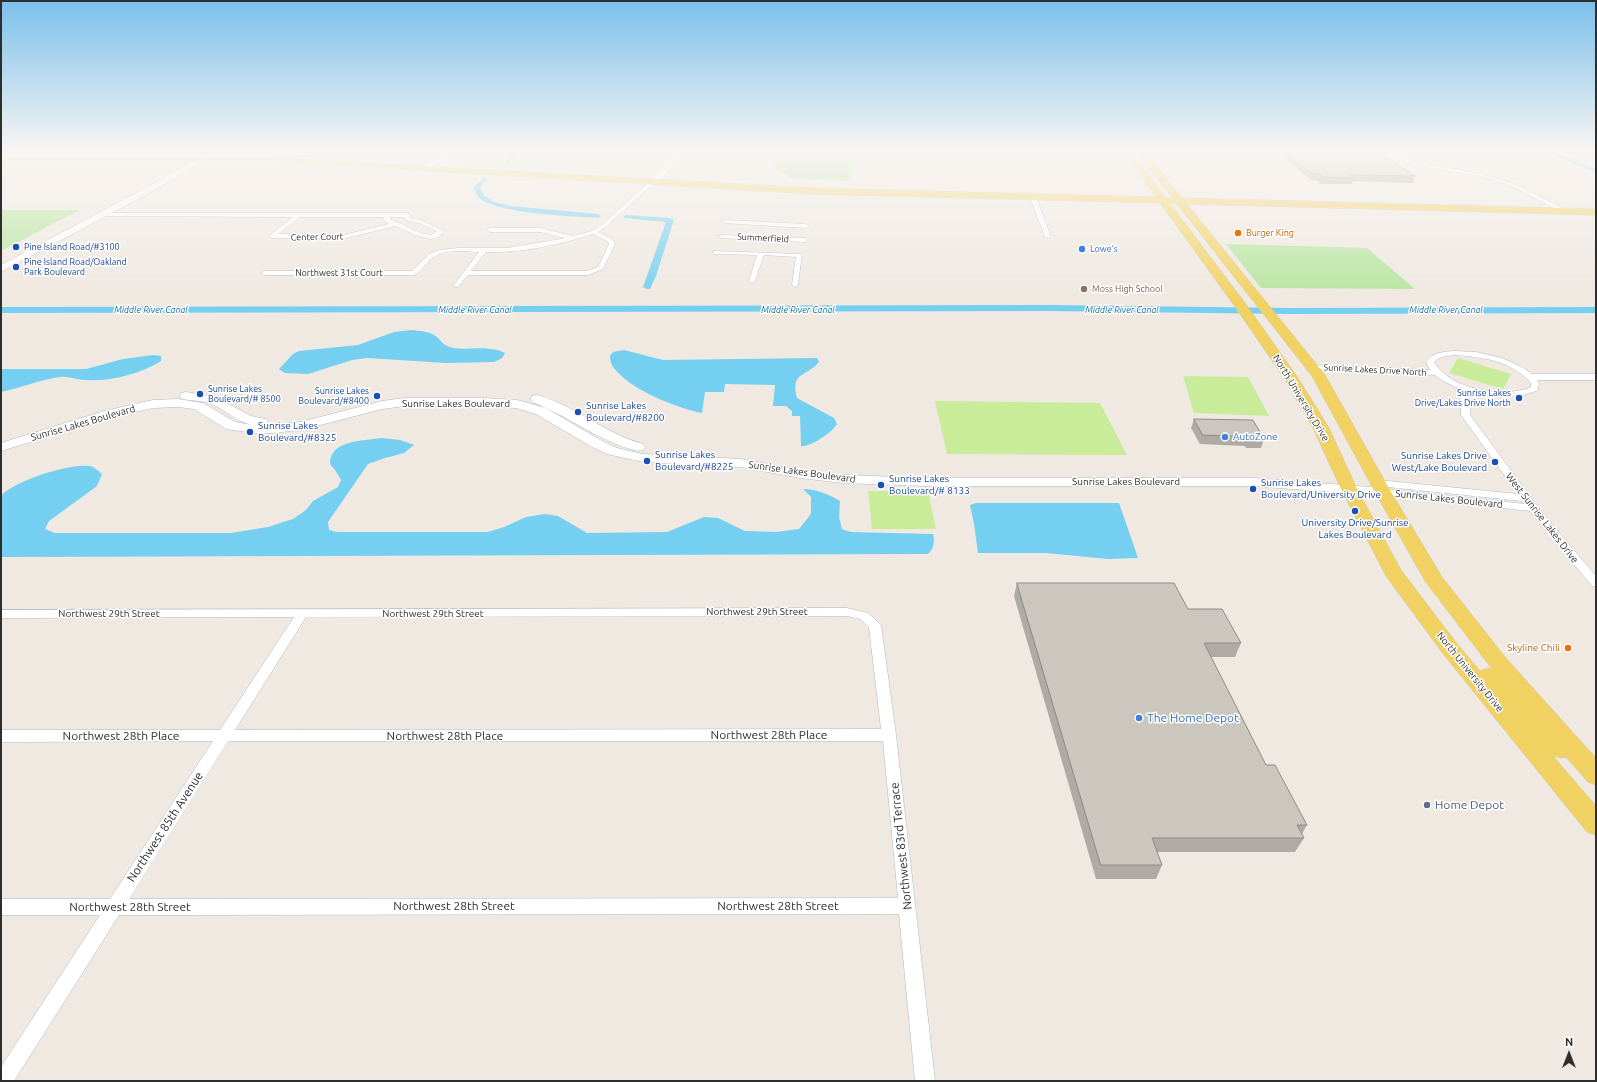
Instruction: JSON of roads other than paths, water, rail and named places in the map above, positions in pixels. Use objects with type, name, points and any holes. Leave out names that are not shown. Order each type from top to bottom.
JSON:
[{"type":"main road","name":"North University Drive","points":[[1161,199],[1250,318],[1279,360],[1321,428],[1347,484],[1394,572],[1450,650],[1596,824]]},
{"type":"main road","points":[[1178,199],[1310,365],[1326,388],[1380,488],[1435,581],[1498,662],[1596,775]]},
{"type":"main road","points":[[1216,199],[1596,212]]},
{"type":"main road","points":[[1270,199],[1596,206]]},
{"type":"main road","points":[[1412,207],[1425,202]]},
{"type":"main road","points":[[1279,360],[1293,362],[1299,365],[1326,388]]},
{"type":"main road","points":[[1402,583],[1435,611],[1482,670],[1512,701],[1523,707],[1540,710]]},
{"type":"main road","points":[[1509,720],[1536,728],[1549,737],[1561,748],[1596,789]]},
{"type":"street","points":[[1,269],[117,199]]},
{"type":"street","points":[[456,286],[484,250],[507,250],[542,246],[594,232],[632,199]]},
{"type":"street","points":[[1034,199],[1048,237]]},
{"type":"street","points":[[1542,199],[1562,211]]},
{"type":"street","points":[[99,209],[299,215],[387,215],[407,215],[407,219],[409,220],[421,222],[441,231],[437,235],[421,237],[387,220],[387,215]]},
{"type":"street","name":"Center Court","points":[[299,215],[272,236],[343,237],[409,220]]},
{"type":"street","name":"Summerfield","points":[[725,222],[806,226]]},
{"type":"street","points":[[1,259],[64,225]]},
{"type":"street","points":[[490,230],[518,235],[540,230],[574,238]]},
{"type":"street","points":[[466,273],[572,273],[595,271],[601,268],[612,244],[610,240],[594,232]]},
{"type":"street","points":[[507,250],[518,235]]},
{"type":"street","name":"Summerfield","points":[[721,236],[805,240]]},
{"type":"street","name":"Northwest 31st Court","points":[[264,273],[414,273],[434,254],[439,252],[484,250]]},
{"type":"street","name":"Summerfield","points":[[715,252],[761,253],[752,281]]},
{"type":"street","points":[[761,253],[800,255],[795,285]]},
{"type":"street","points":[[1466,353],[1504,362],[1524,371],[1531,376],[1535,383],[1535,388],[1530,392],[1520,395],[1494,394],[1464,387],[1434,370],[1430,362],[1432,358],[1445,354],[1466,353]]},
{"type":"street","name":"Sunrise Lakes Drive North","points":[[1310,365],[1434,370]]},
{"type":"street","points":[[1531,376],[1596,377]]},
{"type":"street","name":"West Sunrise Lakes Drive","points":[[1464,387],[1466,414],[1534,508],[1596,583]]},
{"type":"street","name":"Sunrise Lakes Boulevard","points":[[1,440],[120,404],[156,398],[184,396],[215,400],[245,419],[264,422],[304,418],[362,401],[395,396],[441,394],[508,395],[551,404],[610,437],[630,446],[656,449],[717,451],[754,455],[823,467],[854,470],[935,473],[1263,472],[1534,508]]},
{"type":"street","name":"Sunrise Lakes Boulevard","points":[[1,447],[109,414],[153,404],[178,403],[198,406],[231,426],[261,430],[301,426],[368,408],[405,402],[491,402],[517,404],[541,411],[596,444],[612,451],[627,455],[643,458],[741,463],[800,474],[843,479],[925,482],[1259,482],[1347,484]]},
{"type":"street","name":"Sunrise Lakes Boulevard","points":[[1380,488],[1527,498]]},
{"type":"street","name":"Northwest 29th Street","points":[[1,614],[848,612],[864,616]]},
{"type":"street","name":"Northwest 85th Avenue","points":[[3,1081],[302,614]]},
{"type":"street","name":"Northwest 83rd Terrace","points":[[864,616],[875,625],[889,735],[926,1081]]},
{"type":"street","name":"Northwest 28th Place","points":[[1,736],[889,735]]},
{"type":"street","name":"Northwest 28th Street","points":[[1,907],[907,906]]},
{"type":"water","points":[[411,330],[431,334],[446,345],[453,348],[482,348],[497,350],[505,353],[502,358],[494,362],[446,363],[367,358],[352,360],[308,374],[285,373],[279,369],[293,354],[299,351],[358,345],[394,332]]},
{"type":"water","points":[[624,350],[663,360],[817,358],[819,362],[801,376],[796,383],[795,389],[797,398],[834,418],[837,424],[831,431],[820,439],[809,445],[801,446],[800,416],[792,416],[792,411],[786,406],[773,406],[775,385],[725,384],[724,392],[705,392],[702,413],[679,407],[641,390],[620,375],[612,366],[610,356],[613,352]]},
{"type":"water","points":[[153,355],[161,356],[161,361],[144,370],[124,376],[104,380],[82,380],[61,377],[1,392],[1,369],[86,369],[123,359]]},
{"type":"water","points":[[381,438],[400,440],[414,445],[404,453],[368,464],[328,522],[329,530],[337,532],[488,532],[504,527],[526,517],[545,514],[558,516],[587,533],[667,532],[704,517],[718,518],[745,531],[776,532],[799,529],[811,514],[811,497],[803,489],[822,492],[840,501],[839,517],[842,529],[851,532],[933,534],[934,545],[928,554],[1,557],[1,496],[7,490],[42,474],[69,467],[89,466],[93,467],[102,474],[97,486],[49,521],[45,529],[55,533],[231,533],[268,527],[293,519],[306,510],[313,501],[338,487],[341,480],[330,464],[331,456],[335,450],[348,443]]},
{"type":"water","points":[[976,503],[1119,503],[1138,558],[1108,559],[1046,553],[978,553],[970,505]]},
{"type":"waterway","points":[[486,199],[492,203],[511,208],[598,216]]},
{"type":"waterway","points":[[626,217],[670,220],[647,287]]},
{"type":"waterway","name":"Middle River Canal","points":[[1,310],[1049,308],[1291,311],[1596,310]]},
{"type":"place","name":"Burger King","points":[[1238,233]]},
{"type":"place","name":"Pine Island Road/#3100","points":[[16,247]]},
{"type":"place","name":"Lowe's","points":[[1082,249]]},
{"type":"place","name":"Pine Island Road/Oakland Park Boulevard","points":[[16,267]]},
{"type":"place","name":"Moss High School","points":[[1084,289]]},
{"type":"place","name":"Sunrise Lakes Boulevard/# 8500","points":[[200,394]]},
{"type":"place","name":"Sunrise Lakes Boulevard/#8400","points":[[377,396]]},
{"type":"place","name":"Sunrise Lakes Drive/Lakes Drive North","points":[[1519,398]]},
{"type":"place","name":"Sunrise Lakes Boulevard/#8200","points":[[578,412]]},
{"type":"place","name":"Sunrise Lakes Boulevard/#8325","points":[[250,432]]},
{"type":"place","name":"AutoZone","points":[[1225,437]]},
{"type":"place","name":"Sunrise Lakes Boulevard/#8225","points":[[647,461]]},
{"type":"place","name":"Sunrise Lakes Drive West/Lake Boulevard","points":[[1495,462]]},
{"type":"place","name":"Sunrise Lakes Boulevard/# 8133","points":[[881,485]]},
{"type":"place","name":"Sunrise Lakes Boulevard/University Drive","points":[[1253,489]]},
{"type":"place","name":"University Drive/Sunrise Lakes Boulevard","points":[[1355,511]]},
{"type":"place","name":"Skyline Chili","points":[[1568,648]]},
{"type":"place","name":"The Home Depot","points":[[1139,718]]},
{"type":"place","name":"Home Depot","points":[[1427,805]]}]
